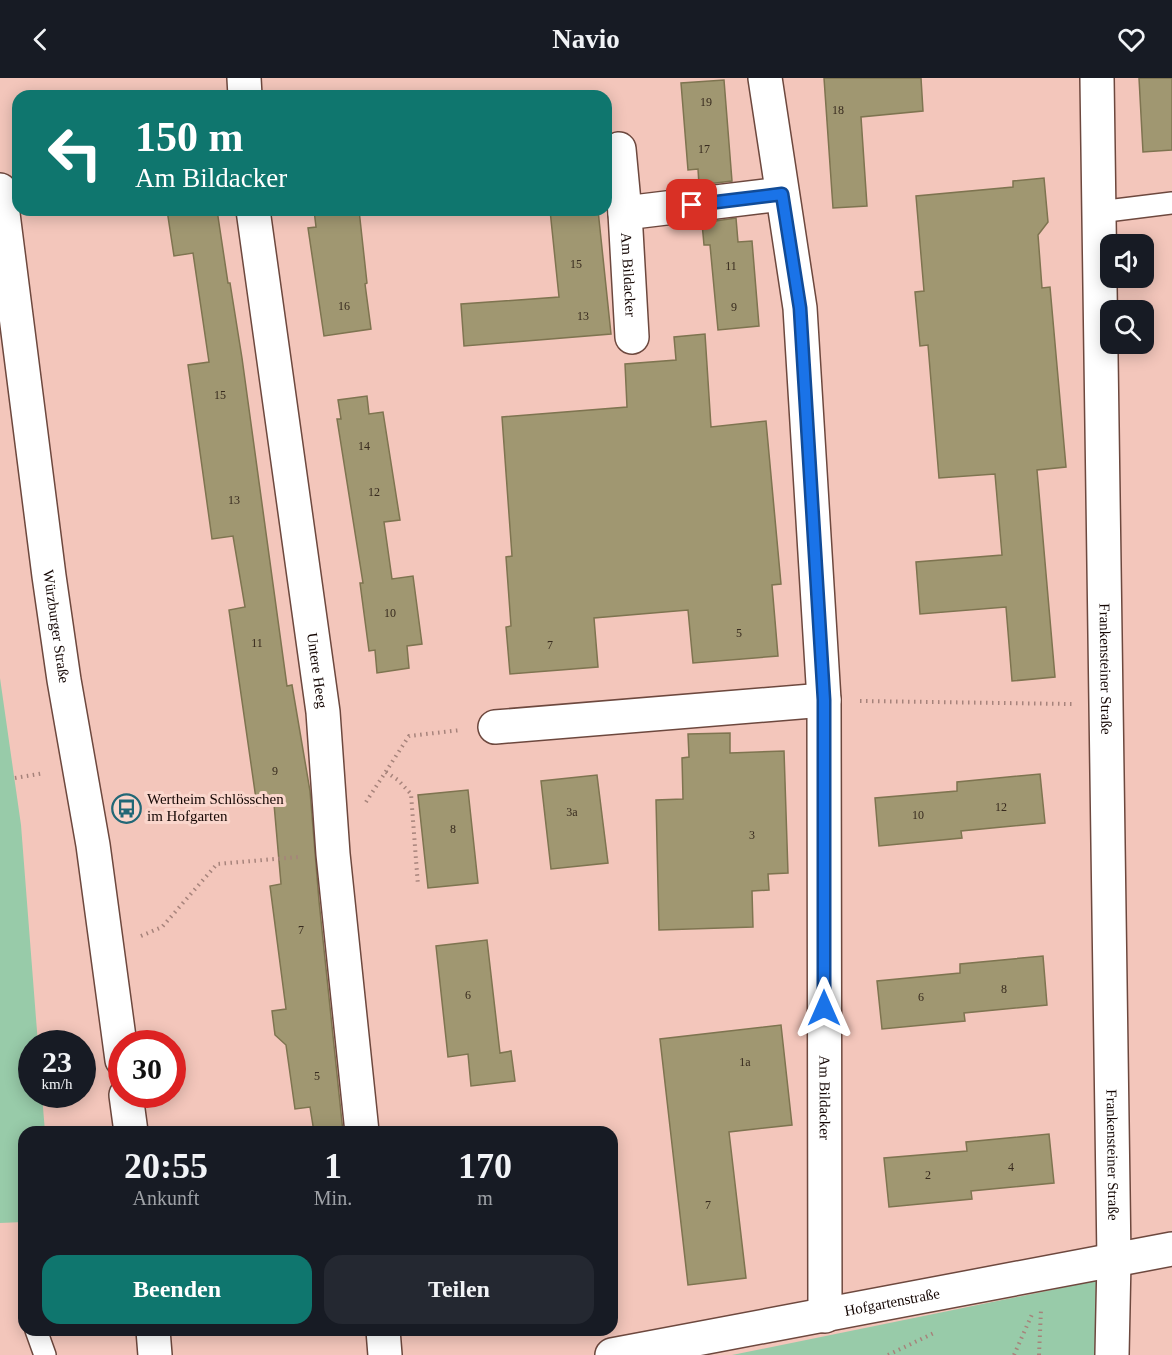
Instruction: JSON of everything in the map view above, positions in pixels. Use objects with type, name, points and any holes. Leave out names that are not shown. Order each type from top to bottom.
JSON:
[{"type":"street","name":"Am Bildacker","points":[[765,78],[800,308],[838,700],[825,1316]]},
{"type":"street","name":"Frankensteiner Straße","points":[[1096,78],[1114,1260],[1112,1355]]},
{"type":"street","name":"Am Bildacker","points":[[619,149],[632,337]]},
{"type":"street","name":"Würzburger Straße","points":[[0,190],[49,576],[64,680],[93,845],[118,1030]]},
{"type":"street","name":"Am Bildacker","points":[[625,213],[782,194]]},
{"type":"street","name":"Untere Heeg","points":[[254,216],[323,712],[333,854],[361,1126]]},
{"type":"street","points":[[495,727],[838,700]]},
{"type":"street","points":[[127,1108],[129,1126]]},
{"type":"street","name":"Hofgartenstraße","points":[[612,1355],[825,1316],[1038,1285],[1114,1260],[1172,1249]]},
{"type":"street","points":[[153,1336],[155,1355]]},
{"type":"street","points":[[383,1336],[385,1355]]},
{"type":"lane","points":[[1099,213],[1172,203]]},
{"type":"lane","points":[[38,1336],[45,1355]]},
{"type":"path","points":[[838,700],[1079,704]]},
{"type":"path","points":[[363,807],[409,736],[463,730]]},
{"type":"path","points":[[386,772],[398,780],[411,794],[418,886]]},
{"type":"path","points":[[108,952],[162,927],[217,864],[333,854]]},
{"type":"path","points":[[1014,1355],[1038,1285]]},
{"type":"path","points":[[1038,1285],[1039,1355]]},
{"type":"green space","points":[[0,678],[21,825],[37,1030],[18,1030],[18,1108],[43,1108],[45,1126],[18,1126],[18,1222],[0,1223]]},
{"type":"green space","points":[[1105,1279],[1101,1355],[732,1355]]},
{"type":"building","points":[[824,78],[921,78],[923,111],[861,117],[867,206],[833,208]]},
{"type":"building","points":[[1139,78],[1172,78],[1172,150],[1143,152]]},
{"type":"building","points":[[724,80],[732,181],[699,185],[698,169],[688,170],[681,83]]},
{"type":"building","points":[[1044,178],[1048,222],[1038,235],[1042,288],[1050,287],[1066,467],[1037,470],[1055,677],[1012,681],[1006,607],[920,614],[916,562],[1002,555],[995,474],[939,478],[928,345],[920,346],[915,292],[924,291],[916,196],[1013,187],[1013,181]]},
{"type":"building","points":[[168,216],[218,216],[242,358],[287,686],[292,685],[310,791],[342,1126],[313,1126],[310,1107],[295,1109],[286,1045],[275,1035],[272,1011],[286,1009],[270,886],[281,884],[274,804],[257,806],[229,610],[245,607],[233,536],[212,539],[188,365],[209,362],[193,253],[174,256]]},
{"type":"building","points":[[315,216],[360,216],[371,329],[324,336],[308,228],[316,227]]},
{"type":"building","points":[[551,216],[599,216],[611,334],[464,346],[461,304],[559,297]]},
{"type":"building","points":[[736,218],[738,242],[752,241],[759,326],[718,330],[710,245],[704,245],[702,223]]},
{"type":"building","points":[[705,334],[711,427],[766,421],[781,584],[772,585],[778,656],[693,663],[688,610],[594,618],[598,667],[510,674],[506,627],[511,626],[506,557],[512,556],[502,417],[627,407],[625,364],[676,360],[674,337]]},
{"type":"building","points":[[367,396],[369,414],[383,412],[400,520],[384,522],[392,579],[413,576],[422,644],[407,646],[409,668],[377,673],[375,650],[369,651],[360,583],[363,583],[337,419],[341,419],[338,400]]},
{"type":"building","points":[[730,733],[730,753],[784,751],[788,873],[768,874],[769,890],[752,891],[753,927],[659,930],[656,800],[683,799],[682,758],[689,757],[688,734]]},
{"type":"building","points":[[1040,774],[1045,823],[961,831],[962,838],[879,846],[875,798],[957,791],[957,782]]},
{"type":"building","points":[[597,775],[608,863],[551,869],[541,781]]},
{"type":"building","points":[[468,790],[478,883],[428,888],[418,795]]},
{"type":"building","points":[[487,940],[500,1053],[511,1051],[515,1081],[471,1086],[468,1054],[448,1057],[436,946]]},
{"type":"building","points":[[1043,956],[1047,1005],[964,1013],[965,1021],[882,1029],[877,981],[960,973],[960,964]]},
{"type":"building","points":[[781,1025],[792,1125],[729,1132],[746,1278],[688,1285],[660,1039]]},
{"type":"building","points":[[1049,1134],[1054,1183],[971,1191],[972,1199],[889,1207],[884,1158],[967,1151],[966,1142]]},
{"type":"place","name":"Wertheim Schlösschen im Hofgarten","points":[[126,808]]},
{"type":"route","points":[[692,205],[782,194],[800,308],[824,700],[824,1008]]}]
